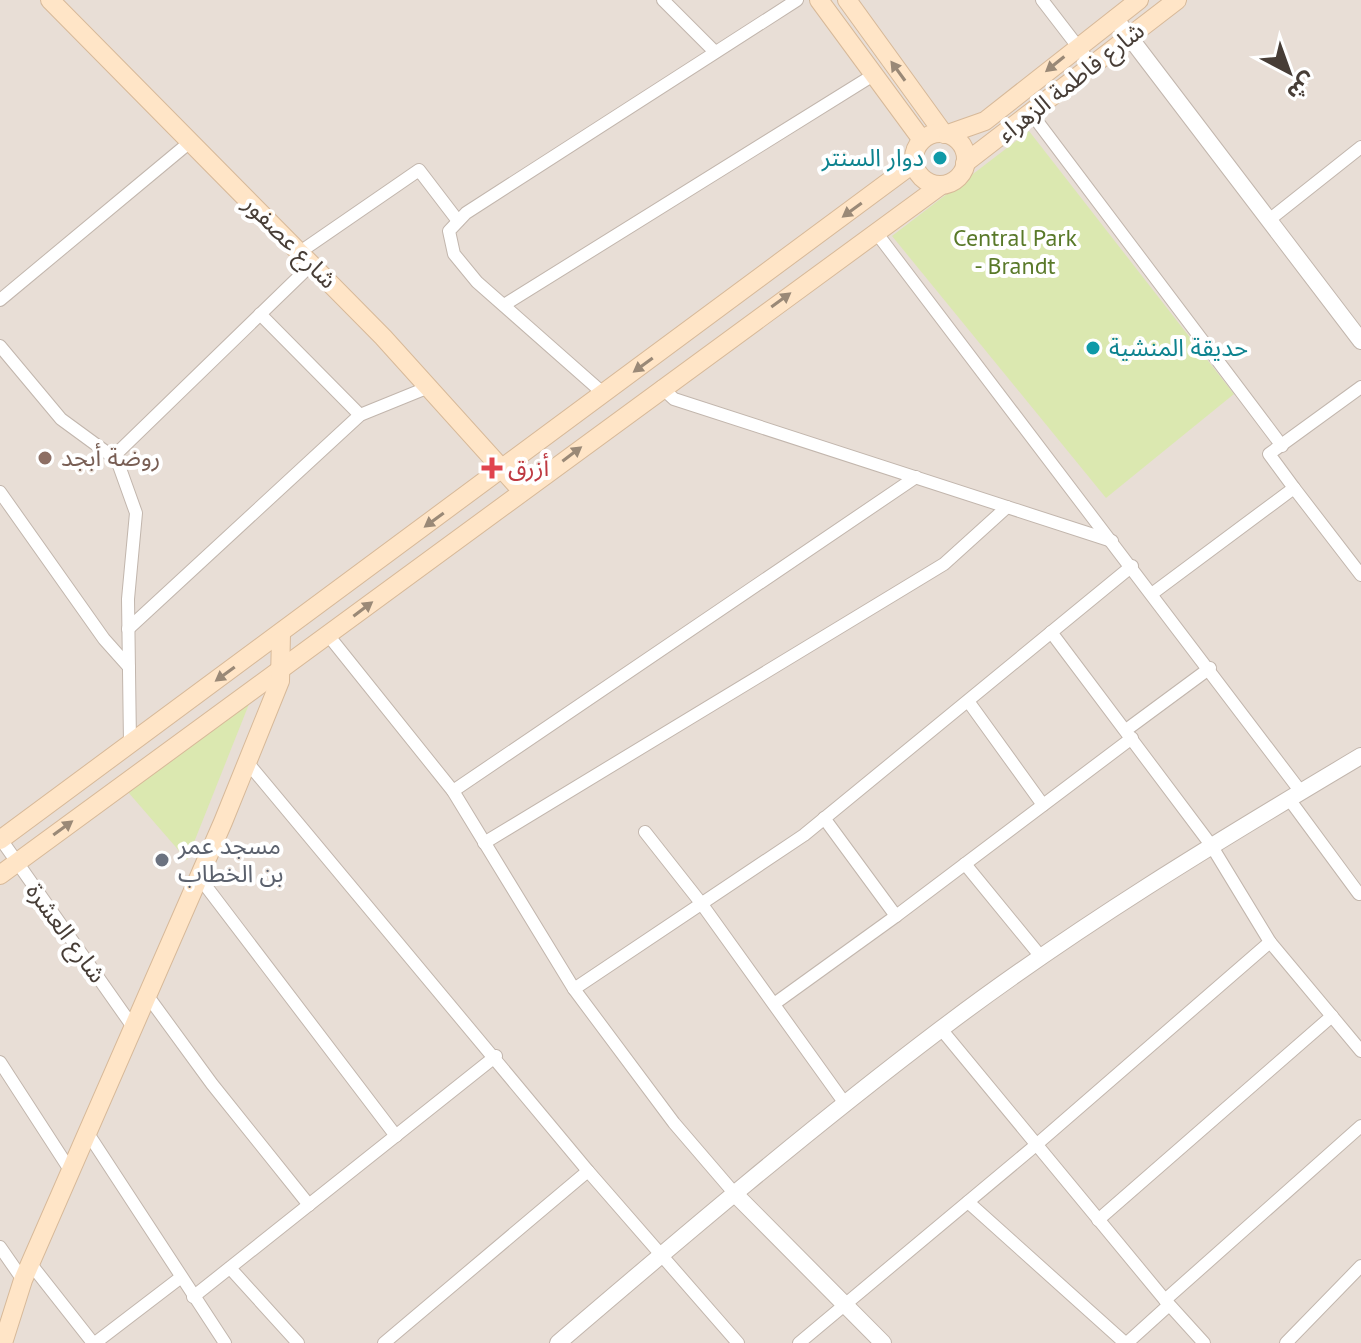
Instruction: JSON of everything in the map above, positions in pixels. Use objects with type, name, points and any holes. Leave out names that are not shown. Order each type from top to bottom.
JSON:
[{"type":"main road","name":"شارع عصفور","points":[[50,0],[306,258],[429,387],[522,491]]},
{"type":"main road","points":[[819,0],[922,140]]},
{"type":"main road","points":[[0,875],[875,231],[940,186],[957,179],[965,163],[964,149],[946,134],[847,0]]},
{"type":"main road","name":"شارع فاطمة الزهراء","points":[[946,134],[985,121],[1139,0]]},
{"type":"main road","name":"شارع فاطمة الزهراء","points":[[965,163],[1177,0]]},
{"type":"main road","points":[[922,140],[946,134]]},
{"type":"main road","points":[[0,839],[914,163],[922,140]]},
{"type":"main road","points":[[914,163],[926,182],[940,186]]},
{"type":"main road","points":[[3,1343],[26,1272],[199,877],[280,681],[281,633]]},
{"type":"street","points":[[663,0],[715,52]]},
{"type":"street","points":[[604,394],[477,282],[454,254],[449,231],[458,221],[797,0]]},
{"type":"street","points":[[1042,0],[1092,65]]},
{"type":"street","points":[[1115,18],[1361,341]]},
{"type":"street","points":[[504,305],[875,74]]},
{"type":"street","points":[[1031,113],[1282,446]]},
{"type":"street","points":[[0,300],[190,142]]},
{"type":"street","points":[[1269,220],[1361,147]]},
{"type":"street","points":[[113,457],[260,314],[306,258],[419,170],[458,221]]},
{"type":"street","points":[[875,231],[1210,668],[1360,894]]},
{"type":"street","points":[[260,314],[360,415]]},
{"type":"street","points":[[0,346],[61,419],[113,457],[136,513],[128,629],[130,743]]},
{"type":"street","points":[[128,629],[360,415],[429,387]]},
{"type":"street","points":[[661,387],[674,399],[1112,541]]},
{"type":"street","points":[[1361,387],[1269,454],[1358,564],[1361,575]]},
{"type":"street","points":[[453,791],[916,477]]},
{"type":"street","points":[[1153,593],[1294,488]]},
{"type":"street","points":[[0,492],[104,639],[129,667]]},
{"type":"street","points":[[484,843],[944,564],[1007,507]]},
{"type":"street","points":[[574,989],[824,818],[1132,566]]},
{"type":"street","points":[[1051,632],[1211,845],[1270,942],[1361,1051]]},
{"type":"street","points":[[328,635],[453,791],[574,989],[674,1123],[735,1194],[883,1343]]},
{"type":"street","points":[[774,1004],[1043,805],[1210,668]]},
{"type":"street","points":[[968,701],[1043,805]]},
{"type":"street","points":[[558,1343],[735,1194],[941,1029],[1211,845],[1361,756]]},
{"type":"street","points":[[247,762],[496,1056],[588,1171],[738,1343]]},
{"type":"street","points":[[824,818],[896,916]]},
{"type":"street","points":[[645,832],[701,903],[846,1105]]},
{"type":"street","name":"شارع العشرة","points":[[0,839],[133,1027]]},
{"type":"street","points":[[965,864],[1042,958]]},
{"type":"street","points":[[199,877],[396,1136]]},
{"type":"street","points":[[799,1343],[1036,1145],[1270,942]]},
{"type":"street","points":[[147,995],[212,1084],[309,1205]]},
{"type":"street","points":[[1098,1220],[1332,1016]]},
{"type":"street","points":[[941,1029],[1167,1303],[1204,1343]]},
{"type":"street","points":[[193,1297],[496,1056]]},
{"type":"street","points":[[0,1062],[70,1170]]},
{"type":"street","points":[[968,1202],[1126,1343],[1361,1126]]},
{"type":"street","points":[[87,1132],[225,1343]]},
{"type":"street","points":[[384,1343],[588,1171]]},
{"type":"street","points":[[0,1247],[94,1343],[180,1278]]},
{"type":"street","points":[[1286,1343],[1361,1266]]},
{"type":"street","points":[[230,1268],[298,1343]]},
{"type":"shaded area","points":[[0,0],[1361,0],[1361,1343],[0,1343]]},
{"type":"green space","name":"Central Park - Brandt","points":[[1029,131],[1234,394],[1106,498],[892,236]]},
{"type":"green space","points":[[253,694],[187,860],[128,792]]},
{"type":"place","name":"دوار السنتر","points":[[940,158]]},
{"type":"place","name":"حديقة المنشية","points":[[1093,348]]},
{"type":"place","name":"روضة أبجد","points":[[45,458]]},
{"type":"place","name":"أزرق","points":[[492,468]]},
{"type":"place","name":"مسجد عمر بن الخطاب","points":[[162,860]]}]
